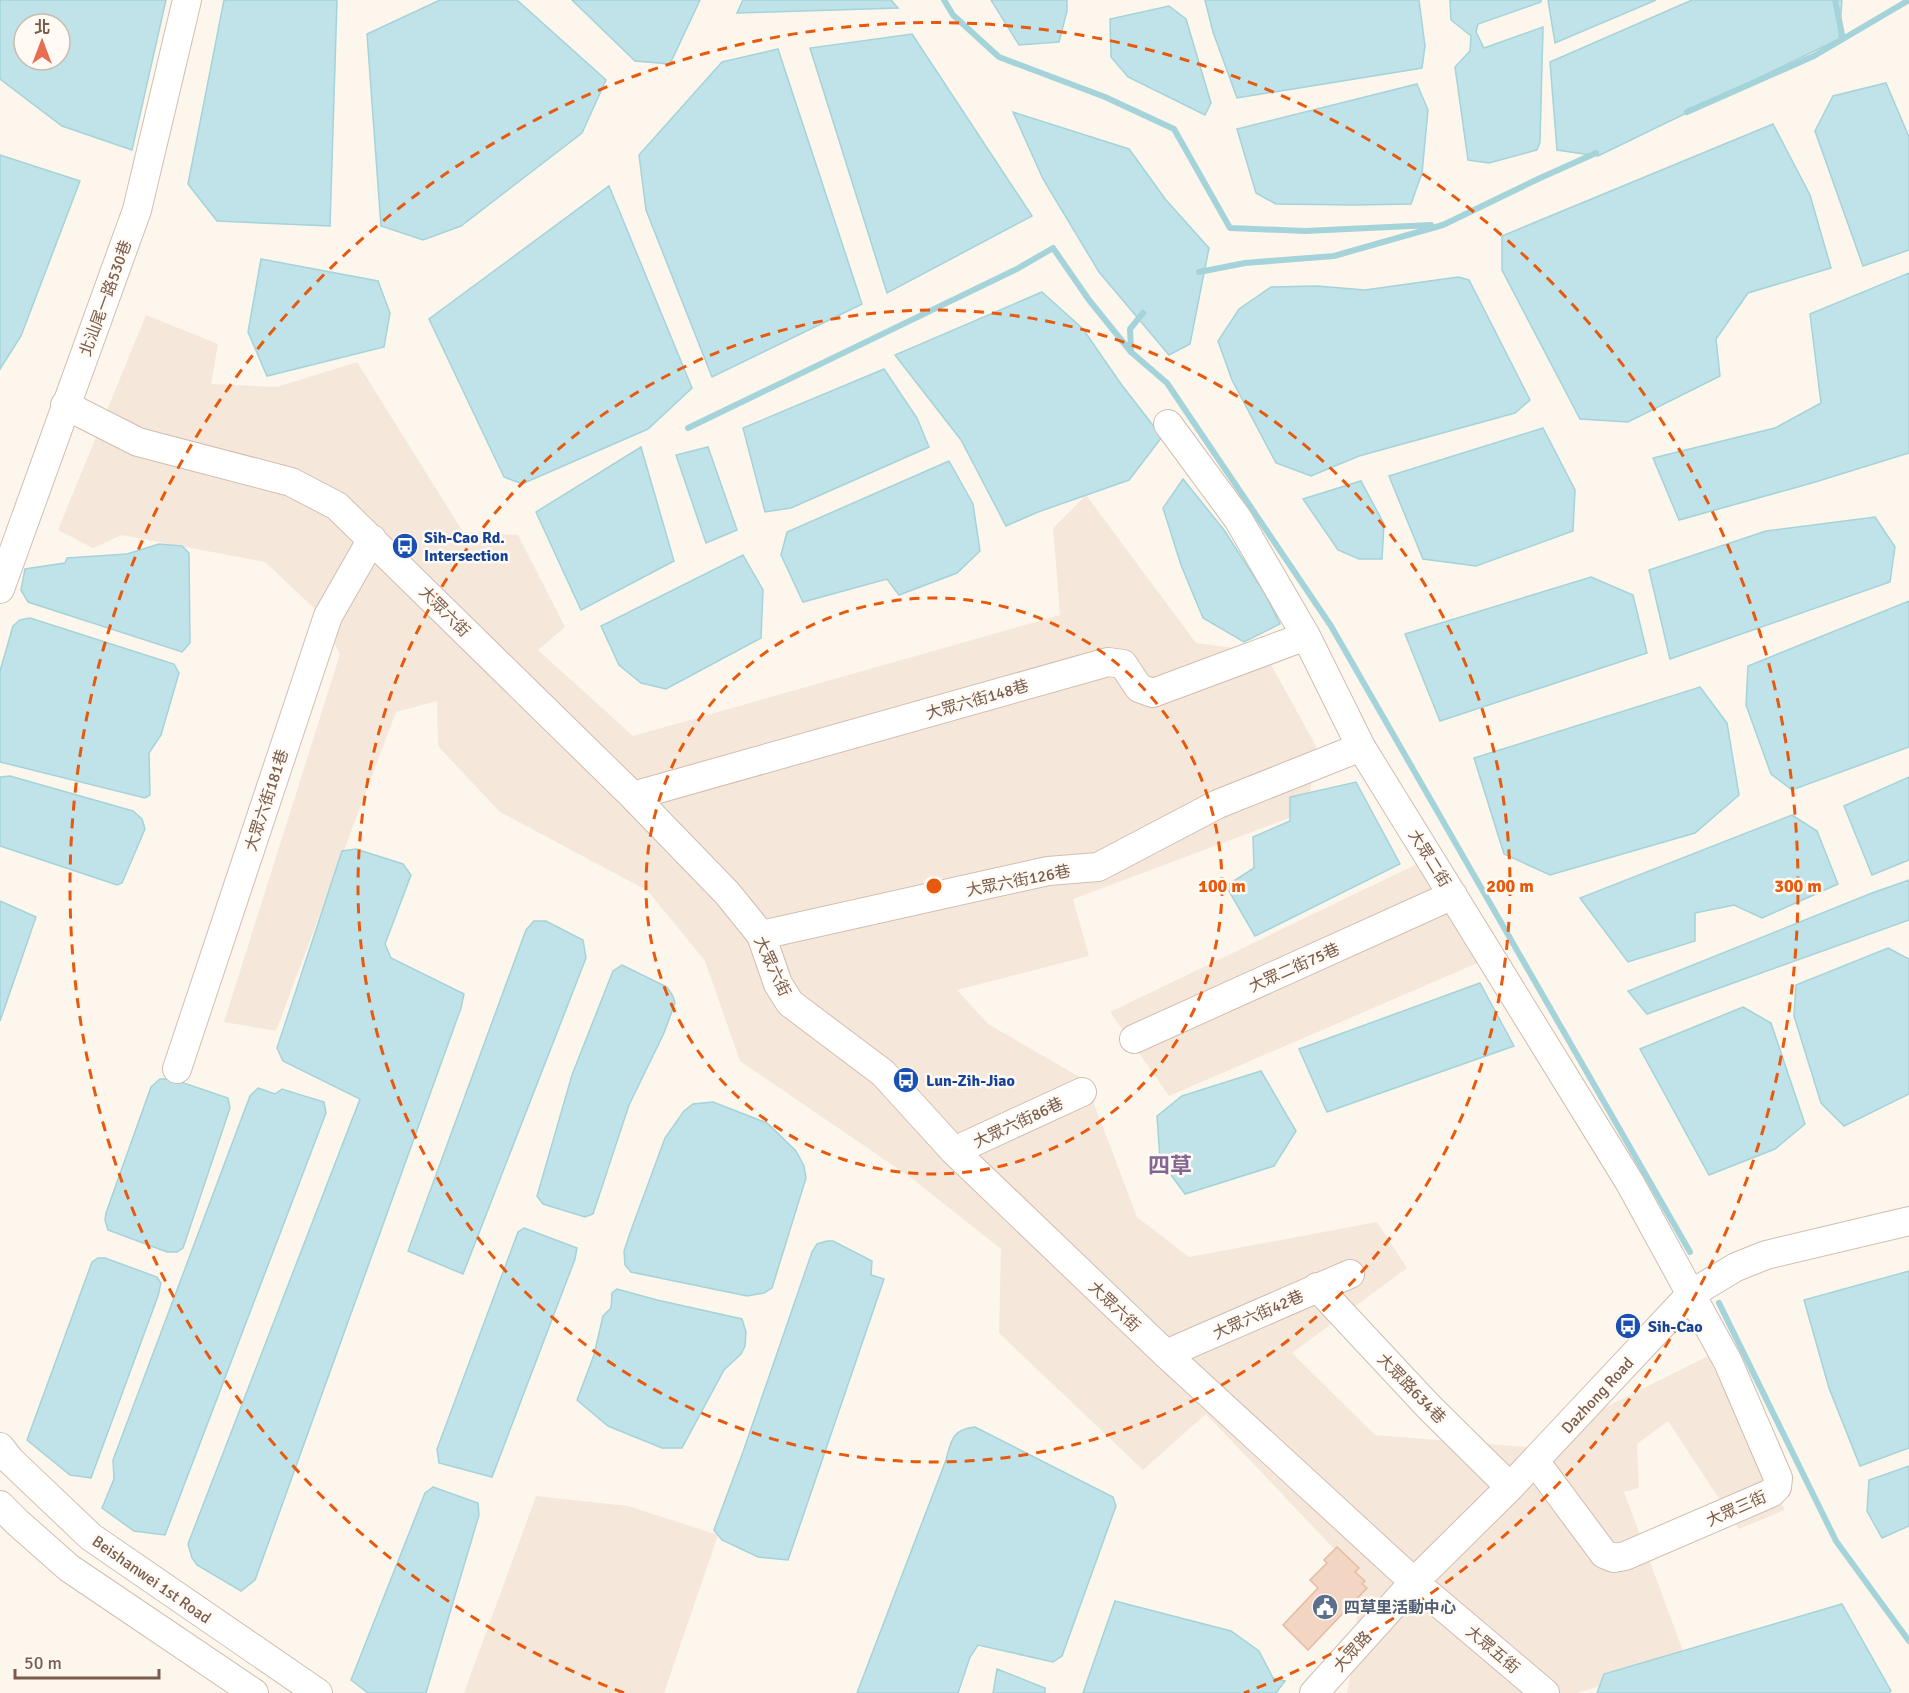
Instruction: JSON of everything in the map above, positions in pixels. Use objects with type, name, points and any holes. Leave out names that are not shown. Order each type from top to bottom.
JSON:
[{"type":"street","name":"北汕尾一路530巷","points":[[0,589],[137,210],[187,0]]},
{"type":"street","name":"大眾六街","points":[[65,405],[138,442],[291,482],[337,506],[633,795],[727,893],[761,936],[778,984],[790,1003],[883,1073],[954,1151],[1166,1354],[1414,1582]]},
{"type":"street","name":"大眾二街","points":[[1168,424],[1238,519],[1306,636],[1361,747],[1630,1183],[1691,1294]]},
{"type":"street","name":"大眾六街181巷","points":[[177,1069],[327,616],[372,539]]},
{"type":"street","name":"大眾六街148巷","points":[[633,795],[1108,662],[1123,663],[1139,688],[1153,693],[1306,636]]},
{"type":"street","name":"大眾六街126巷","points":[[761,936],[1048,871],[1098,867],[1218,804],[1361,747]]},
{"type":"street","name":"大眾二街75巷","points":[[1134,1039],[1453,895]]},
{"type":"street","name":"大眾六街86巷","points":[[954,1151],[1082,1092]]},
{"type":"street","name":"Dazhong Road","points":[[1414,1582],[1510,1487],[1691,1294],[1736,1267],[1766,1255],[1909,1221]]},
{"type":"street","name":"大眾六街42巷","points":[[1166,1354],[1350,1274]]},
{"type":"street","name":"大眾路634巷","points":[[1317,1287],[1429,1407],[1510,1487]]},
{"type":"street","name":"大眾三街","points":[[1535,1461],[1604,1554],[1614,1558],[1625,1556],[1771,1493],[1777,1487],[1778,1478],[1728,1362],[1691,1294]]},
{"type":"street","name":"Beishanwei 1st Road","points":[[0,1447],[10,1460],[90,1538],[318,1693]]},
{"type":"street","points":[[0,1506],[69,1568],[254,1693]]},
{"type":"street","name":"大眾路","points":[[1314,1693],[1414,1582]]},
{"type":"street","name":"大眾五街","points":[[1414,1582],[1545,1693]]},
{"type":"street","points":[[163,1632],[185,1602]]},
{"type":"shaded area","points":[[146,315],[218,344],[211,384],[277,387],[357,362],[463,532],[518,535],[565,627],[538,650],[633,736],[1060,615],[1053,528],[1086,495],[1196,643],[1264,652],[1316,746],[1308,811],[1073,899],[1089,956],[957,990],[988,1024],[1085,1080],[1137,1217],[1189,1257],[1377,1222],[1407,1268],[1292,1353],[1375,1435],[1526,1447],[1708,1356],[1785,1510],[1739,1529],[1668,1421],[1637,1444],[1639,1488],[1624,1492],[1686,1659],[1577,1693],[1347,1693],[1356,1644],[1358,1574],[1206,1414],[1143,1470],[999,1333],[1001,1249],[910,1177],[740,1061],[705,961],[648,891],[500,812],[438,746],[437,701],[396,712],[276,1031],[224,1022],[340,654],[316,610],[265,562],[122,535],[93,548],[58,530]]},
{"type":"shaded area","points":[[1417,864],[1480,962],[1169,1096],[1110,1012]]},
{"type":"shaded area","points":[[536,1496],[628,1506],[718,1535],[664,1693],[464,1693]]},
{"type":"water","points":[[0,0],[166,0],[132,150],[62,126],[0,79]]},
{"type":"water","points":[[224,0],[337,0],[330,226],[217,221],[188,184]]},
{"type":"water","points":[[440,0],[517,0],[606,80],[582,133],[461,226],[423,240],[381,226],[367,34]]},
{"type":"water","points":[[572,0],[700,0],[670,64],[635,61]]},
{"type":"water","points":[[743,0],[891,0],[898,8],[737,13]]},
{"type":"water","points":[[991,0],[1067,0],[1067,11],[1059,42],[1019,45]]},
{"type":"water","points":[[1205,0],[1419,0],[1425,46],[1422,68],[1237,98],[1213,32]]},
{"type":"water","points":[[1450,0],[1541,0],[1541,2],[1478,24],[1476,32],[1484,48],[1543,27],[1540,142],[1537,150],[1489,163],[1468,160],[1455,67],[1470,51],[1471,36],[1451,20]]},
{"type":"water","points":[[1548,0],[1656,0],[1555,43]]},
{"type":"water","points":[[1692,0],[1842,0],[1839,39],[1598,156],[1557,150],[1550,62]]},
{"type":"water","points":[[1169,6],[1186,19],[1211,103],[1205,115],[1128,77],[1111,57],[1110,19]]},
{"type":"water","points":[[912,34],[1032,216],[887,293],[810,48]]},
{"type":"water","points":[[778,49],[862,304],[712,377],[646,210],[639,155],[722,62]]},
{"type":"water","points":[[1886,83],[1909,137],[1909,250],[1863,266],[1815,131],[1833,96]]},
{"type":"water","points":[[1417,84],[1428,110],[1422,173],[1411,204],[1276,204],[1256,193],[1237,129]]},
{"type":"water","points":[[1013,112],[1129,149],[1166,200],[1209,248],[1190,344],[1169,355],[1099,272],[1043,179]]},
{"type":"water","points":[[1773,124],[1810,195],[1831,268],[1748,293],[1716,339],[1720,376],[1628,422],[1580,419],[1502,270],[1502,236]]},
{"type":"water","points":[[0,155],[80,181],[21,336],[0,369]]},
{"type":"water","points":[[609,186],[692,388],[648,429],[522,484],[504,477],[429,319]]},
{"type":"water","points":[[261,259],[378,281],[390,313],[384,347],[267,376],[248,332]]},
{"type":"water","points":[[1909,273],[1909,453],[1679,520],[1653,458],[1775,428],[1821,403],[1810,314]]},
{"type":"water","points":[[1458,277],[1469,280],[1530,400],[1515,413],[1359,456],[1311,476],[1276,463],[1232,380],[1218,341],[1239,309],[1271,287],[1317,286],[1365,290]]},
{"type":"water","points":[[1042,292],[1083,329],[1121,384],[1162,437],[1129,480],[1038,512],[1006,526],[961,440],[895,355]]},
{"type":"water","points":[[884,369],[917,418],[929,447],[791,508],[765,512],[743,428]]},
{"type":"water","points":[[1543,428],[1575,490],[1573,531],[1476,566],[1423,559],[1389,476]]},
{"type":"water","points":[[641,447],[674,561],[581,610],[536,512]]},
{"type":"water","points":[[708,447],[737,530],[706,543],[676,455]]},
{"type":"water","points":[[949,461],[973,504],[980,551],[957,573],[899,595],[887,579],[803,602],[781,555],[787,532]]},
{"type":"water","points":[[1183,479],[1224,530],[1264,592],[1280,624],[1244,642],[1203,618],[1181,565],[1163,508]]},
{"type":"water","points":[[1361,481],[1384,524],[1382,559],[1359,559],[1338,550],[1303,499]]},
{"type":"water","points":[[1875,517],[1895,547],[1890,582],[1670,659],[1649,570],[1766,531]]},
{"type":"water","points":[[159,544],[182,546],[189,553],[190,643],[182,652],[28,602],[21,590],[25,569],[65,563],[67,558],[127,554]]},
{"type":"water","points":[[743,555],[763,590],[761,638],[666,689],[641,683],[619,665],[601,626]]},
{"type":"water","points":[[1591,577],[1633,595],[1647,653],[1440,721],[1405,634]]},
{"type":"water","points":[[1909,601],[1909,747],[1792,790],[1771,774],[1746,705],[1748,666]]},
{"type":"water","points":[[30,618],[174,664],[179,673],[161,735],[149,753],[150,795],[145,798],[0,762],[0,671],[13,626],[20,620]]},
{"type":"water","points":[[1700,687],[1727,723],[1739,795],[1695,833],[1550,875],[1504,854],[1474,758]]},
{"type":"water","points":[[10,776],[133,811],[142,819],[145,829],[122,883],[117,885],[0,846],[0,777]]},
{"type":"water","points":[[1909,777],[1909,860],[1872,875],[1844,806]]},
{"type":"water","points":[[1356,782],[1400,864],[1255,936],[1226,886],[1254,868],[1253,837],[1290,821],[1290,797]]},
{"type":"water","points":[[1792,815],[1817,831],[1838,884],[1762,918],[1734,905],[1695,913],[1695,941],[1628,962],[1580,898]]},
{"type":"water","points":[[356,849],[403,864],[411,875],[385,944],[391,958],[464,994],[461,1008],[255,1580],[241,1591],[197,1565],[192,1558],[188,1544],[360,1099],[283,1061],[277,1048],[342,851]]},
{"type":"water","points":[[1909,880],[1909,920],[1647,1014],[1628,991],[1872,893]]},
{"type":"water","points":[[0,901],[36,917],[0,1021]]},
{"type":"water","points":[[534,921],[546,921],[583,940],[586,958],[463,1274],[408,1251],[526,930]]},
{"type":"water","points":[[1888,948],[1909,959],[1909,1094],[1844,1126],[1821,1103],[1794,1016],[1796,985]]},
{"type":"water","points":[[622,965],[667,987],[675,1003],[664,1033],[629,1105],[593,1214],[585,1217],[543,1204],[537,1196],[572,1075],[613,971]]},
{"type":"water","points":[[1480,983],[1514,1046],[1327,1112],[1299,1049]]},
{"type":"water","points":[[1743,1007],[1771,1023],[1805,1124],[1775,1149],[1709,1175],[1640,1049]]},
{"type":"water","points":[[1261,1071],[1296,1131],[1274,1166],[1185,1194],[1160,1160],[1157,1116],[1182,1096]]},
{"type":"water","points":[[160,1079],[172,1079],[228,1098],[230,1108],[183,1248],[177,1252],[167,1252],[108,1230],[105,1220],[151,1087]]},
{"type":"water","points":[[258,1088],[275,1094],[282,1089],[324,1102],[326,1113],[165,1535],[134,1531],[102,1508],[114,1479],[113,1460],[250,1096]]},
{"type":"water","points":[[713,1102],[767,1123],[796,1151],[804,1166],[806,1178],[772,1288],[764,1293],[747,1296],[631,1272],[625,1265],[624,1251],[665,1138],[684,1111],[693,1104]]},
{"type":"water","points":[[524,1228],[577,1248],[575,1259],[492,1477],[439,1463],[437,1449],[518,1232]]},
{"type":"water","points":[[833,1241],[872,1261],[871,1275],[884,1279],[788,1560],[758,1557],[722,1540],[714,1530],[812,1252],[817,1244]]},
{"type":"water","points":[[98,1258],[105,1258],[157,1277],[161,1283],[91,1478],[70,1475],[27,1440],[92,1262]]},
{"type":"water","points":[[1909,1271],[1909,1448],[1860,1466],[1829,1388],[1804,1300]]},
{"type":"water","points":[[617,1289],[742,1319],[746,1332],[745,1346],[741,1354],[724,1370],[682,1448],[662,1448],[608,1426],[577,1400],[594,1355],[603,1316],[611,1308],[612,1293]]},
{"type":"water","points":[[975,1427],[1113,1497],[1116,1506],[1062,1656],[1053,1662],[978,1645],[970,1657],[958,1693],[857,1693],[951,1442],[961,1430]]},
{"type":"water","points":[[1909,1466],[1909,1526],[1882,1538],[1867,1511],[1869,1480]]},
{"type":"water","points":[[433,1487],[478,1503],[479,1515],[426,1693],[368,1693],[351,1680],[425,1493]]},
{"type":"water","points":[[1115,1601],[1231,1631],[1259,1651],[1273,1678],[1285,1681],[1276,1693],[1083,1693]]},
{"type":"water","points":[[1842,1604],[1891,1691],[1888,1693],[1597,1693],[1604,1674]]},
{"type":"water","points":[[997,1669],[1045,1688],[1045,1693],[993,1693]]},
{"type":"building","name":"四草里活動中心","points":[[1337,1547],[1359,1568],[1355,1572],[1365,1581],[1362,1584],[1367,1588],[1308,1650],[1283,1625],[1318,1588],[1310,1580],[1327,1563],[1324,1560]]},
{"type":"waterway","points":[[944,0],[953,15],[999,57],[1105,97],[1174,129],[1230,228],[1306,231],[1431,225]]},
{"type":"waterway","points":[[1835,0],[1843,39]]},
{"type":"waterway","points":[[1687,112],[1814,56],[1909,0]]},
{"type":"waterway","points":[[1199,272],[1245,263],[1334,256],[1443,225],[1596,153]]},
{"type":"waterway","points":[[688,428],[1017,269],[1053,248],[1089,300],[1131,352],[1167,383],[1331,626],[1690,1252]]},
{"type":"waterway","points":[[1131,352],[1130,329],[1143,313]]},
{"type":"waterway","points":[[1719,1303],[1836,1541],[1909,1641]]},
{"type":"place","name":"Sih-Cao Rd. Intersection","points":[[405,546]]},
{"type":"place","name":"Lun-Zih-Jiao","points":[[906,1080]]},
{"type":"place","name":"Sih-Cao","points":[[1628,1326]]},
{"type":"place","name":"四草里活動中心","points":[[1325,1607]]},
{"type":"district","name":"四草","points":[[1170,1165]]}]
